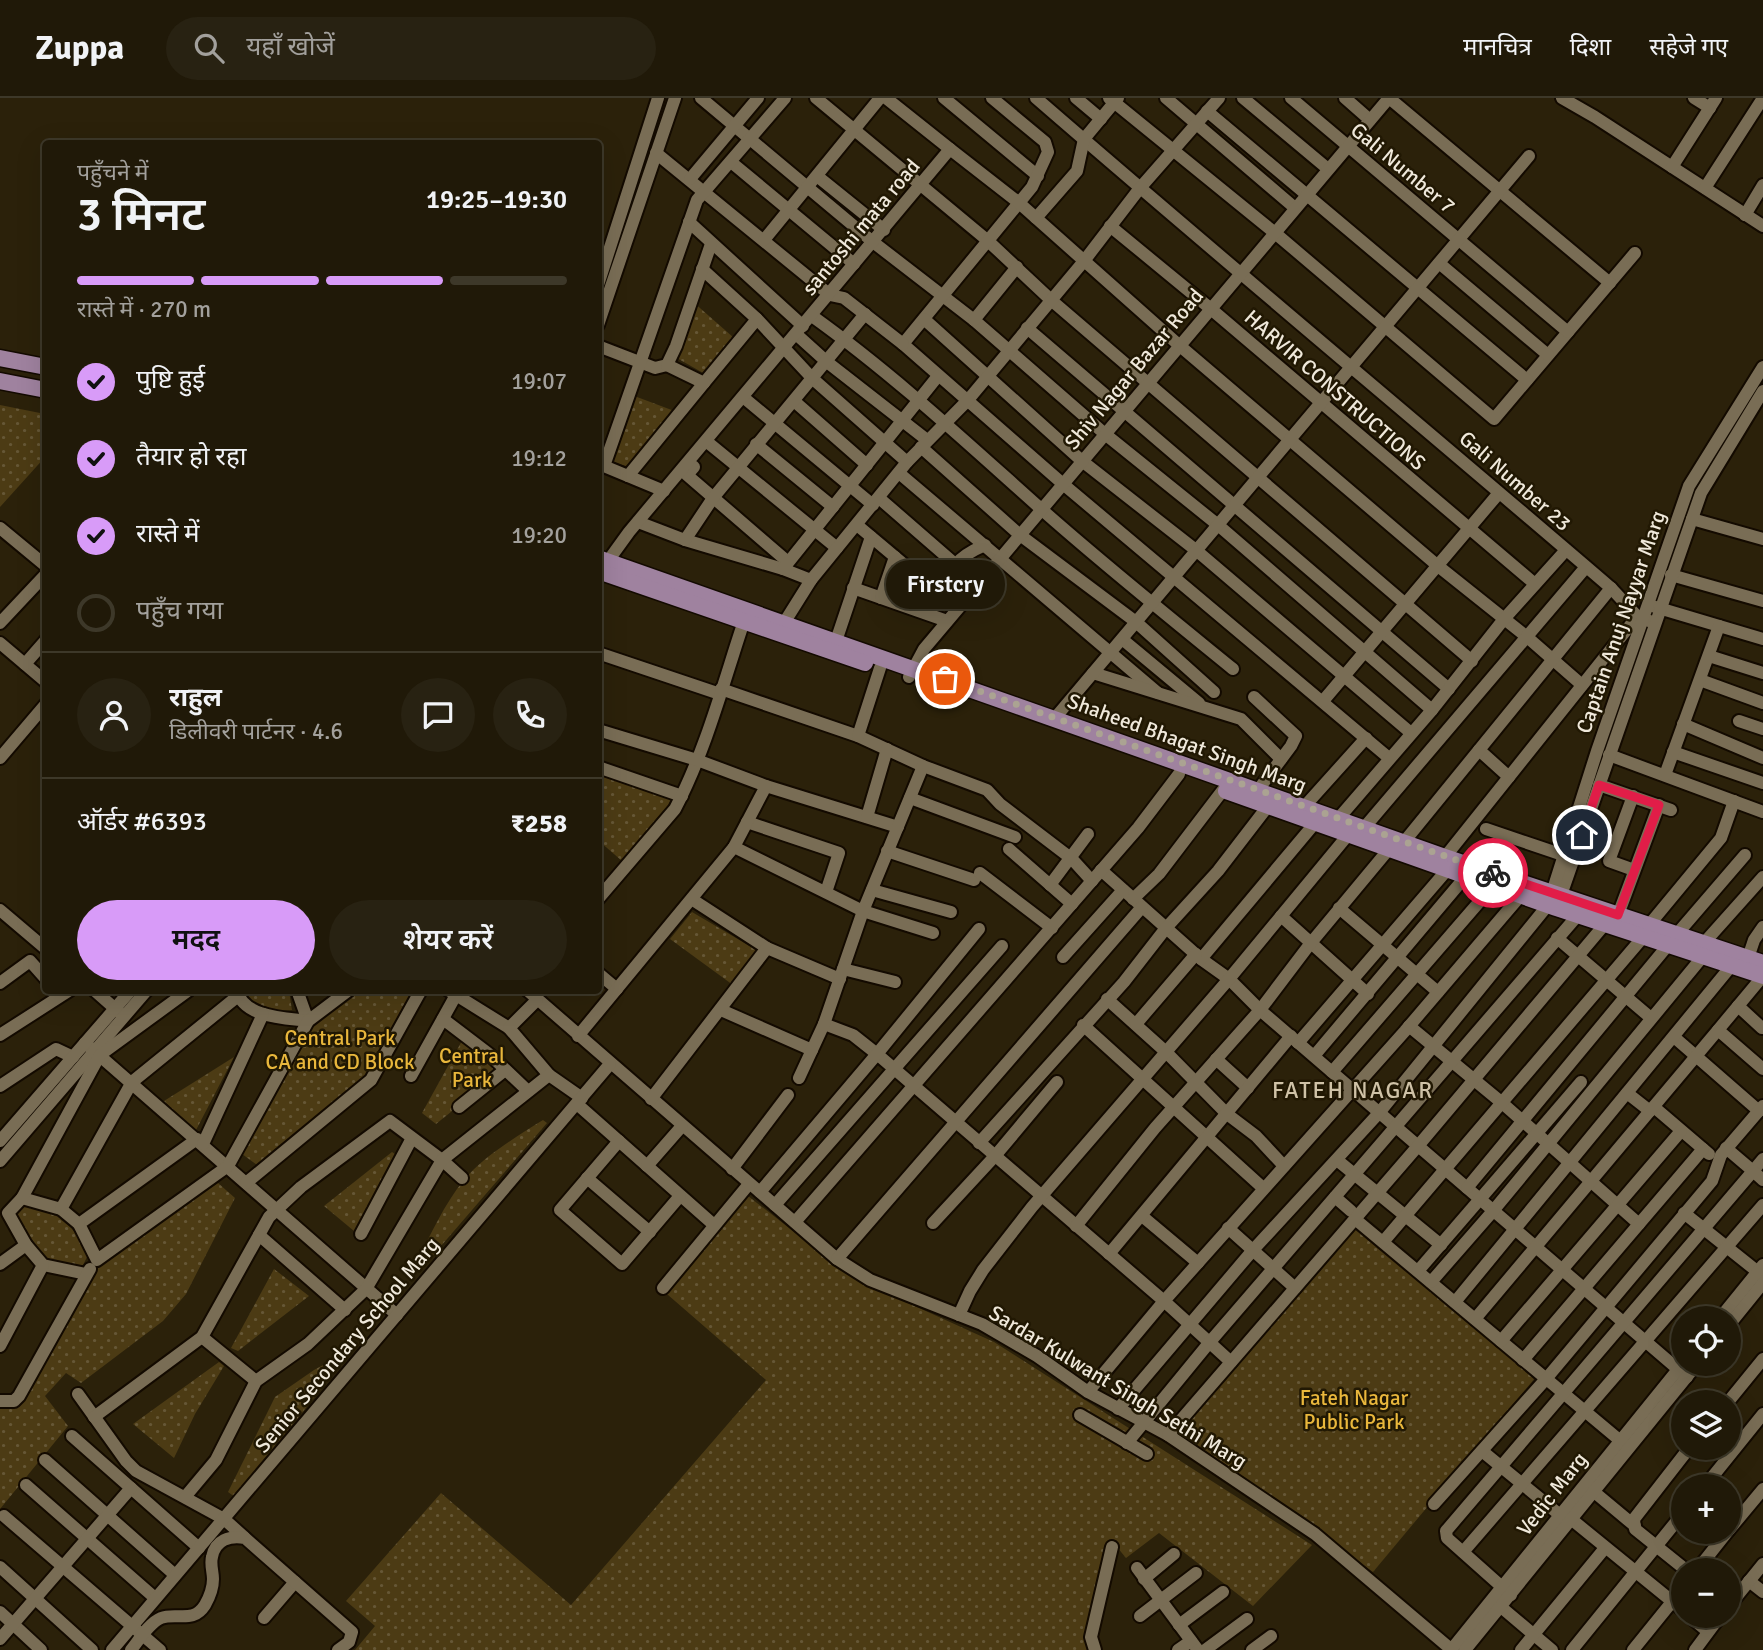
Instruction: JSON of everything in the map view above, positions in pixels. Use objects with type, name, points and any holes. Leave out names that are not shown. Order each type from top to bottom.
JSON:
[{"type":"main road","points":[[0,358],[42,366]]},
{"type":"main road","points":[[0,381],[42,389]]},
{"type":"main road","name":"Shaheed Bhagat Singh Marg","points":[[602,563],[744,621],[880,668],[911,673],[1055,718],[1364,828],[1396,846]]},
{"type":"main road","name":"Shaheed Bhagat Singh Marg","points":[[602,563],[836,641],[911,673],[1348,835],[1396,846],[1704,949],[1755,960]]},
{"type":"main road","name":"Shaheed Bhagat Singh Marg","points":[[1446,864],[1466,876],[1493,886],[1521,895],[1554,900],[1578,915],[1611,919]]},
{"type":"main road","name":"Shaheed Bhagat Singh Marg","points":[[1704,949],[1732,965],[1763,976]]},
{"type":"street","points":[[602,273],[658,98]]},
{"type":"street","points":[[602,314],[675,98]]},
{"type":"street","points":[[701,98],[873,242],[974,320],[1105,435],[1218,525],[1433,710]]},
{"type":"street","points":[[690,179],[758,98]]},
{"type":"street","points":[[602,463],[642,363],[697,200],[785,98]]},
{"type":"street","points":[[816,98],[987,240],[1147,384],[1472,661]]},
{"type":"street","points":[[764,240],[880,98]]},
{"type":"street","points":[[886,98],[1036,218],[1180,346],[1582,685]]},
{"type":"street","points":[[944,98],[1038,176]]},
{"type":"street","points":[[903,344],[1032,187],[1048,152],[1045,142],[992,98]]},
{"type":"street","name":"Gali Number 23","points":[[1036,98],[1240,275],[1352,366],[1586,567],[1643,622]]},
{"type":"street","points":[[1076,98],[1101,119]]},
{"type":"street","points":[[1166,98],[1295,208]]},
{"type":"street","points":[[784,623],[811,580],[908,462],[968,400],[1084,261],[1140,188],[1219,98]]},
{"type":"street","points":[[1243,98],[1328,169]]},
{"type":"street","name":"Gali Number 7","points":[[1291,98],[1568,332]]},
{"type":"street","points":[[1345,98],[1370,120]]},
{"type":"street","points":[[1389,98],[1611,283]]},
{"type":"street","name":"Shiv Nagar Bazar Road","points":[[911,673],[924,649],[947,621],[1389,98]]},
{"type":"street","points":[[1562,98],[1763,226]]},
{"type":"street","points":[[1672,167],[1713,103],[1694,98]]},
{"type":"street","points":[[1704,188],[1763,98]]},
{"type":"street","points":[[1036,218],[1077,171],[1084,139],[1114,100],[1494,419],[1636,253]]},
{"type":"street","points":[[1206,111],[1527,380]]},
{"type":"street","name":"santoshi mata road","points":[[602,563],[804,326],[950,149]]},
{"type":"street","points":[[656,153],[830,295],[844,298],[903,344],[1063,484],[1390,758]]},
{"type":"street","points":[[1055,718],[1529,156]]},
{"type":"street","points":[[731,162],[854,264]]},
{"type":"street","points":[[817,176],[884,230]]},
{"type":"street","points":[[1745,215],[1763,185]]},
{"type":"street","points":[[689,222],[804,326],[827,362],[902,420],[1020,535],[1136,622],[1214,692]]},
{"type":"street","name":"HARVIR CONSTRUCTIONS","points":[[1110,226],[1535,584]]},
{"type":"street","points":[[667,365],[711,244]]},
{"type":"street","points":[[1439,263],[1548,355]]},
{"type":"street","points":[[974,320],[1017,267]]},
{"type":"street","points":[[702,269],[757,318],[813,379],[908,462]]},
{"type":"street","points":[[685,540],[713,498],[756,444],[865,314]]},
{"type":"street","points":[[628,476],[757,318]]},
{"type":"street","points":[[924,319],[1082,461],[1197,551],[1411,733]]},
{"type":"street","points":[[804,326],[844,339],[1233,669]]},
{"type":"street","points":[[1027,328],[1449,689]]},
{"type":"street","points":[[602,348],[655,368],[667,365],[704,383]]},
{"type":"street","name":"Captain Anuj Nayyar Marg","points":[[1653,607],[1689,486],[1763,367]]},
{"type":"street","points":[[786,566],[938,376]]},
{"type":"street","name":"Captain Anuj Nayyar Marg","points":[[1554,900],[1563,855],[1643,622],[1671,576],[1709,477],[1763,391]]},
{"type":"street","points":[[743,397],[850,486],[876,501],[955,564]]},
{"type":"street","points":[[794,401],[867,465]]},
{"type":"street","points":[[706,441],[837,548]]},
{"type":"street","points":[[756,444],[833,507]]},
{"type":"street","points":[[688,462],[694,467],[687,475],[786,566],[811,580]]},
{"type":"street","points":[[602,465],[664,491]]},
{"type":"street","points":[[899,473],[1157,693]]},
{"type":"street","points":[[1323,701],[1499,493]]},
{"type":"street","points":[[1692,519],[1763,539]]},
{"type":"street","points":[[638,522],[685,540],[786,566]]},
{"type":"street","points":[[856,525],[957,609]]},
{"type":"street","points":[[0,528],[42,563]]},
{"type":"street","points":[[836,641],[871,537]]},
{"type":"street","points":[[944,598],[947,579],[955,564],[965,555],[985,545]]},
{"type":"street","points":[[1338,819],[1433,710],[1504,619],[1566,550]]},
{"type":"street","points":[[881,598],[895,557]]},
{"type":"street","points":[[1364,828],[1586,567]]},
{"type":"street","points":[[1671,576],[1763,601]]},
{"type":"street","points":[[0,623],[42,578]]},
{"type":"street","points":[[853,588],[947,621]]},
{"type":"street","points":[[1076,1226],[1155,1128],[1260,1010],[1339,908],[1479,750],[1611,589]]},
{"type":"street","points":[[1653,607],[1763,639]]},
{"type":"street","points":[[602,894],[676,809],[697,761],[744,621]]},
{"type":"street","points":[[1109,1254],[1248,1088],[1382,945],[1582,685],[1643,622]]},
{"type":"street","name":"Captain Anuj Nayyar Marg","points":[[1554,900],[1609,755],[1643,622]]},
{"type":"street","points":[[1665,775],[1719,626]]},
{"type":"street","points":[[1122,639],[1204,707]]},
{"type":"street","points":[[0,643],[42,679]]},
{"type":"street","points":[[25,664],[42,645]]},
{"type":"street","points":[[602,654],[858,736],[923,766],[987,790],[1000,804],[1072,859],[1092,881]]},
{"type":"street","points":[[1709,656],[1763,673]]},
{"type":"street","points":[[858,736],[880,668]]},
{"type":"street","points":[[1093,673],[1241,719],[1281,759]]},
{"type":"street","points":[[1700,680],[1763,703]]},
{"type":"street","points":[[1254,697],[1296,736],[1258,790]]},
{"type":"street","points":[[0,758],[42,709]]},
{"type":"street","points":[[1739,721],[1763,729]]},
{"type":"street","points":[[1683,724],[1763,758]]},
{"type":"street","points":[[602,731],[898,827]]},
{"type":"street","points":[[1304,807],[1366,738]]},
{"type":"street","points":[[867,817],[887,749]]},
{"type":"street","points":[[1479,750],[1509,777]]},
{"type":"street","points":[[1673,752],[1763,783]]},
{"type":"street","points":[[1609,755],[1763,812]]},
{"type":"street","points":[[799,1079],[824,1024],[863,911],[923,766]]},
{"type":"street","points":[[602,767],[682,796]]},
{"type":"street","points":[[795,1223],[1138,828],[1179,774]]},
{"type":"street","points":[[1168,1435],[1296,1288],[1353,1215],[1377,1194],[1611,919],[1665,807],[1599,785]]},
{"type":"street","points":[[578,1036],[693,900],[734,847],[766,786]]},
{"type":"street","points":[[1063,957],[1159,874],[1223,790]]},
{"type":"street","points":[[1633,796],[1609,861],[1634,870]]},
{"type":"street","points":[[910,798],[1012,843],[1050,885],[1072,904]]},
{"type":"street","points":[[1383,1242],[1606,980],[1721,838],[1734,801]]},
{"type":"street","points":[[979,1143],[1124,982],[1268,806]]},
{"type":"street","points":[[747,822],[839,853],[826,892]]},
{"type":"street","points":[[1136,1024],[1315,823]]},
{"type":"street","points":[[1486,829],[1563,855]]},
{"type":"street","points":[[1050,885],[1072,859],[1088,834]]},
{"type":"street","points":[[959,1315],[983,1270],[1041,1196],[1229,979],[1348,835]]},
{"type":"street","points":[[734,847],[863,911],[933,933]]},
{"type":"street","points":[[887,851],[977,876],[1052,928]]},
{"type":"street","points":[[1467,1188],[1745,855]]},
{"type":"street","points":[[1101,870],[1229,979],[1294,1040],[1646,1342],[1671,1360]]},
{"type":"street","points":[[1314,1056],[1466,876]]},
{"type":"street","points":[[1431,1282],[1548,1144],[1763,877]]},
{"type":"street","points":[[1332,1072],[1493,886]]},
{"type":"street","points":[[872,890],[951,912]]},
{"type":"street","points":[[1088,1392],[1164,1301],[1353,1090],[1521,895]]},
{"type":"street","points":[[837,1259],[956,1122],[1133,898]]},
{"type":"street","points":[[693,900],[767,948],[842,974],[895,982]]},
{"type":"street","points":[[1118,1409],[1253,1251],[1380,1113],[1554,900]]},
{"type":"street","points":[[1339,908],[1438,992]]},
{"type":"street","points":[[0,910],[42,946]]},
{"type":"street","points":[[1127,1443],[1209,1343],[1578,915]]},
{"type":"street","points":[[1281,916],[1368,994]]},
{"type":"street","points":[[1755,960],[1754,940],[1763,927]]},
{"type":"street","points":[[663,1288],[714,1225],[754,1188],[877,1054],[979,929]]},
{"type":"street","points":[[1557,938],[1651,1018]]},
{"type":"street","points":[[775,1205],[1002,946]]},
{"type":"street","points":[[651,1099],[767,948]]},
{"type":"street","points":[[0,983],[30,961],[42,974]]},
{"type":"street","points":[[1455,1303],[1732,965]]},
{"type":"street","points":[[602,976],[617,989]]},
{"type":"street","points":[[1475,1319],[1763,976]]},
{"type":"street","points":[[0,1035],[59,994]]},
{"type":"street","points":[[99,994],[120,1012]]},
{"type":"street","points":[[0,1161],[93,1049],[120,1012],[129,994]]},
{"type":"street","points":[[120,1012],[142,994]]},
{"type":"street","points":[[0,1141],[73,1057],[93,1049],[182,994]]},
{"type":"street","points":[[61,1209],[132,1082],[236,994]]},
{"type":"street","points":[[238,994],[249,1007],[262,1014],[308,1021]]},
{"type":"street","points":[[298,994],[308,1021]]},
{"type":"street","points":[[0,1401],[14,1401],[19,1396],[86,1274],[97,1261],[228,1166],[308,1021],[344,994]]},
{"type":"street","points":[[246,1183],[371,1080],[419,994]]},
{"type":"street","points":[[411,1076],[443,1018],[452,994]]},
{"type":"street","points":[[454,994],[509,1028],[549,1075],[714,1225]]},
{"type":"street","name":"Sardar Kulwant Singh Sethi Marg","points":[[531,994],[837,1259],[870,1280],[982,1324],[1037,1356],[1088,1392],[1168,1435],[1315,1534],[1451,1650]]},
{"type":"street","points":[[1107,999],[1166,1052],[1227,1114],[1256,1136],[1284,1166]]},
{"type":"street","points":[[509,1028],[537,1000]]},
{"type":"street","points":[[1738,1006],[1762,1028]]},
{"type":"street","points":[[721,1010],[812,1050]]},
{"type":"street","points":[[79,1224],[200,1142],[262,1014]]},
{"type":"street","points":[[443,1018],[489,1054],[528,1091]]},
{"type":"street","points":[[824,1024],[853,1035],[894,1068],[1231,1362]]},
{"type":"street","points":[[1083,1025],[1264,1188]]},
{"type":"street","points":[[1409,1026],[1501,1102],[1639,1224]]},
{"type":"street","points":[[1718,1030],[1761,1062]]},
{"type":"street","points":[[1434,1504],[1546,1379],[1712,1181],[1717,1161],[1761,1108],[1674,1037]]},
{"type":"street","points":[[0,1086],[56,1049],[73,1057]]},
{"type":"street","points":[[93,1049],[397,1315]]},
{"type":"street","points":[[86,1274],[43,1265],[4,1216],[22,1198],[93,1049]]},
{"type":"street","points":[[1216,1059],[1248,1088]]},
{"type":"street","name":"Senior Secondary School Marg","points":[[112,1650],[610,1064]]},
{"type":"street","points":[[459,1107],[505,1070]]},
{"type":"street","points":[[184,1497],[216,1460],[256,1381],[308,1344],[366,1289],[442,1160],[549,1075]]},
{"type":"street","points":[[933,1223],[995,1156],[1057,1082]]},
{"type":"street","points":[[1418,1271],[1581,1082]]},
{"type":"street","points":[[1627,1093],[1652,1109],[1717,1161]]},
{"type":"street","points":[[732,1169],[788,1095]]},
{"type":"street","points":[[94,1417],[202,1338],[269,1217],[301,1187],[390,1121],[462,1178]]},
{"type":"street","points":[[647,1166],[682,1126]]},
{"type":"street","points":[[1501,1341],[1681,1131]]},
{"type":"street","points":[[361,1234],[412,1138]]},
{"type":"street","points":[[619,1141],[561,1210],[622,1264],[680,1196]]},
{"type":"street","points":[[1726,1148],[1758,1175]]},
{"type":"street","points":[[1523,1360],[1703,1149]]},
{"type":"street","points":[[1507,1591],[1447,1538],[1446,1531],[1704,1230],[1758,1175],[1763,1159]]},
{"type":"street","points":[[1336,1160],[1441,1245]]},
{"type":"street","points":[[587,1178],[650,1232]]},
{"type":"street","points":[[1335,1197],[1383,1242],[1624,1444]]},
{"type":"street","points":[[22,1198],[61,1209],[79,1224],[97,1261]]},
{"type":"street","points":[[1462,1552],[1763,1205]]},
{"type":"street","points":[[1684,1213],[1761,1281]]},
{"type":"street","points":[[1142,1216],[1198,1263]]},
{"type":"street","points":[[1228,1228],[1296,1288]]},
{"type":"street","points":[[259,1236],[345,1310]]},
{"type":"street","points":[[0,1264],[26,1245]]},
{"type":"street","points":[[0,1346],[43,1265]]},
{"type":"street","points":[[1733,1306],[1761,1281]]},
{"type":"street","points":[[1741,1308],[1761,1281]]},
{"type":"street","points":[[202,1338],[256,1381]]},
{"type":"street","points":[[1738,1390],[1763,1359]]},
{"type":"street","name":"Vedic Marg","points":[[1451,1650],[1507,1591],[1677,1376]]},
{"type":"street","points":[[78,1394],[136,1471],[224,1519],[352,1632],[349,1642],[338,1650]]},
{"type":"street","points":[[1715,1474],[1763,1414]]},
{"type":"street","points":[[1080,1415],[1147,1454]]},
{"type":"street","points":[[72,1436],[199,1548]]},
{"type":"street","name":"Vedic Marg","points":[[1565,1517],[1593,1491],[1624,1444]]},
{"type":"street","points":[[1482,1451],[1671,1600]]},
{"type":"street","points":[[46,1460],[175,1575]]},
{"type":"street","points":[[1671,1558],[1635,1529],[1634,1519],[1680,1460]]},
{"type":"street","points":[[26,1485],[155,1598]]},
{"type":"street","points":[[0,1639],[131,1488]]},
{"type":"street","points":[[1741,1516],[1763,1489]]},
{"type":"street","points":[[1593,1491],[1635,1526]]},
{"type":"street","points":[[4,1516],[160,1650]]},
{"type":"street","points":[[1572,1650],[1671,1527]]},
{"type":"street","points":[[131,1650],[153,1623],[161,1618],[191,1617],[198,1614],[210,1594],[213,1582],[212,1556],[220,1542],[233,1536],[245,1538]]},
{"type":"street","points":[[1707,1558],[1718,1544]]},
{"type":"street","points":[[1095,1650],[1091,1637],[1112,1547]]},
{"type":"street","points":[[1521,1650],[1605,1548]]},
{"type":"street","points":[[1174,1554],[1140,1573],[1195,1645],[1178,1650]]},
{"type":"street","points":[[1741,1591],[1763,1564]]},
{"type":"street","points":[[0,1567],[92,1650]]},
{"type":"street","points":[[1140,1616],[1196,1573]]},
{"type":"street","points":[[1749,1581],[1763,1592]]},
{"type":"street","points":[[264,1618],[295,1582]]},
{"type":"street","name":"Vedic Marg","points":[[1465,1650],[1501,1607],[1507,1591]]},
{"type":"street","points":[[1179,1625],[1223,1592]]},
{"type":"street","points":[[1633,1650],[1671,1602]]},
{"type":"street","points":[[1501,1607],[1552,1650]]},
{"type":"street","points":[[0,1612],[41,1650]]},
{"type":"street","points":[[1205,1650],[1247,1619]]},
{"type":"street","points":[[1703,1628],[1707,1631]]},
{"type":"street","points":[[1695,1650],[1710,1628]]},
{"type":"street","points":[[1252,1650],[1271,1636]]},
{"type":"green space","points":[[692,301],[734,338],[705,374],[675,357]]},
{"type":"green space","points":[[629,394],[677,412],[629,467],[604,459]]},
{"type":"green space","points":[[0,405],[42,413],[42,460],[0,507]]},
{"type":"green space","points":[[602,771],[672,797],[664,814],[622,861],[602,844]]},
{"type":"green space","points":[[692,912],[758,951],[733,985],[670,939]]},
{"type":"green space","points":[[289,994],[292,1010],[262,1011],[243,995]]},
{"type":"green space","name":"Central Park CA and CD Block","points":[[345,994],[418,994],[373,1080],[261,1168],[238,1151],[307,1020]]},
{"type":"green space","name":"Central Park","points":[[463,1039],[503,1070],[436,1124],[422,1113]]},
{"type":"green space","points":[[234,1057],[195,1132],[164,1101]]},
{"type":"green space","points":[[543,1120],[547,1123],[422,1268],[416,1262],[444,1209],[464,1180],[491,1155]]},
{"type":"green space","points":[[392,1152],[398,1156],[360,1236],[324,1206]]},
{"type":"green space","points":[[218,1183],[235,1198],[186,1294],[163,1321],[81,1383],[66,1373],[45,1396],[68,1426],[0,1509],[0,1407],[21,1402],[92,1275],[104,1261]]},
{"type":"green space","points":[[743,1192],[853,1278],[994,1342],[1312,1545],[1253,1606],[1159,1533],[1126,1558],[1117,1547],[1106,1565],[1087,1650],[355,1650],[375,1626],[346,1601],[441,1493],[571,1605],[766,1380],[660,1288]]},
{"type":"green space","points":[[30,1203],[52,1212],[66,1222],[88,1255],[83,1265],[49,1259],[18,1232],[15,1218],[18,1205]]},
{"type":"green space","name":"Fateh Nagar Public Park","points":[[1355,1227],[1535,1378],[1373,1572],[1177,1433]]},
{"type":"green space","points":[[274,1269],[309,1296],[238,1351],[231,1348]]},
{"type":"green space","points":[[351,1350],[235,1497],[228,1492],[275,1397],[314,1370]]},
{"type":"green space","points":[[219,1362],[224,1366],[195,1414],[174,1458],[133,1424]]},
{"type":"way so far","points":[[945,679],[1493,873]]},
{"type":"place","name":"Firstcry","points":[[945,679]]},
{"type":"district","name":"FATEH NAGAR","points":[[1353,1090]]},
{"type":"route","points":[[1493,873],[1618,915],[1659,805],[1599,785],[1582,835]]}]
